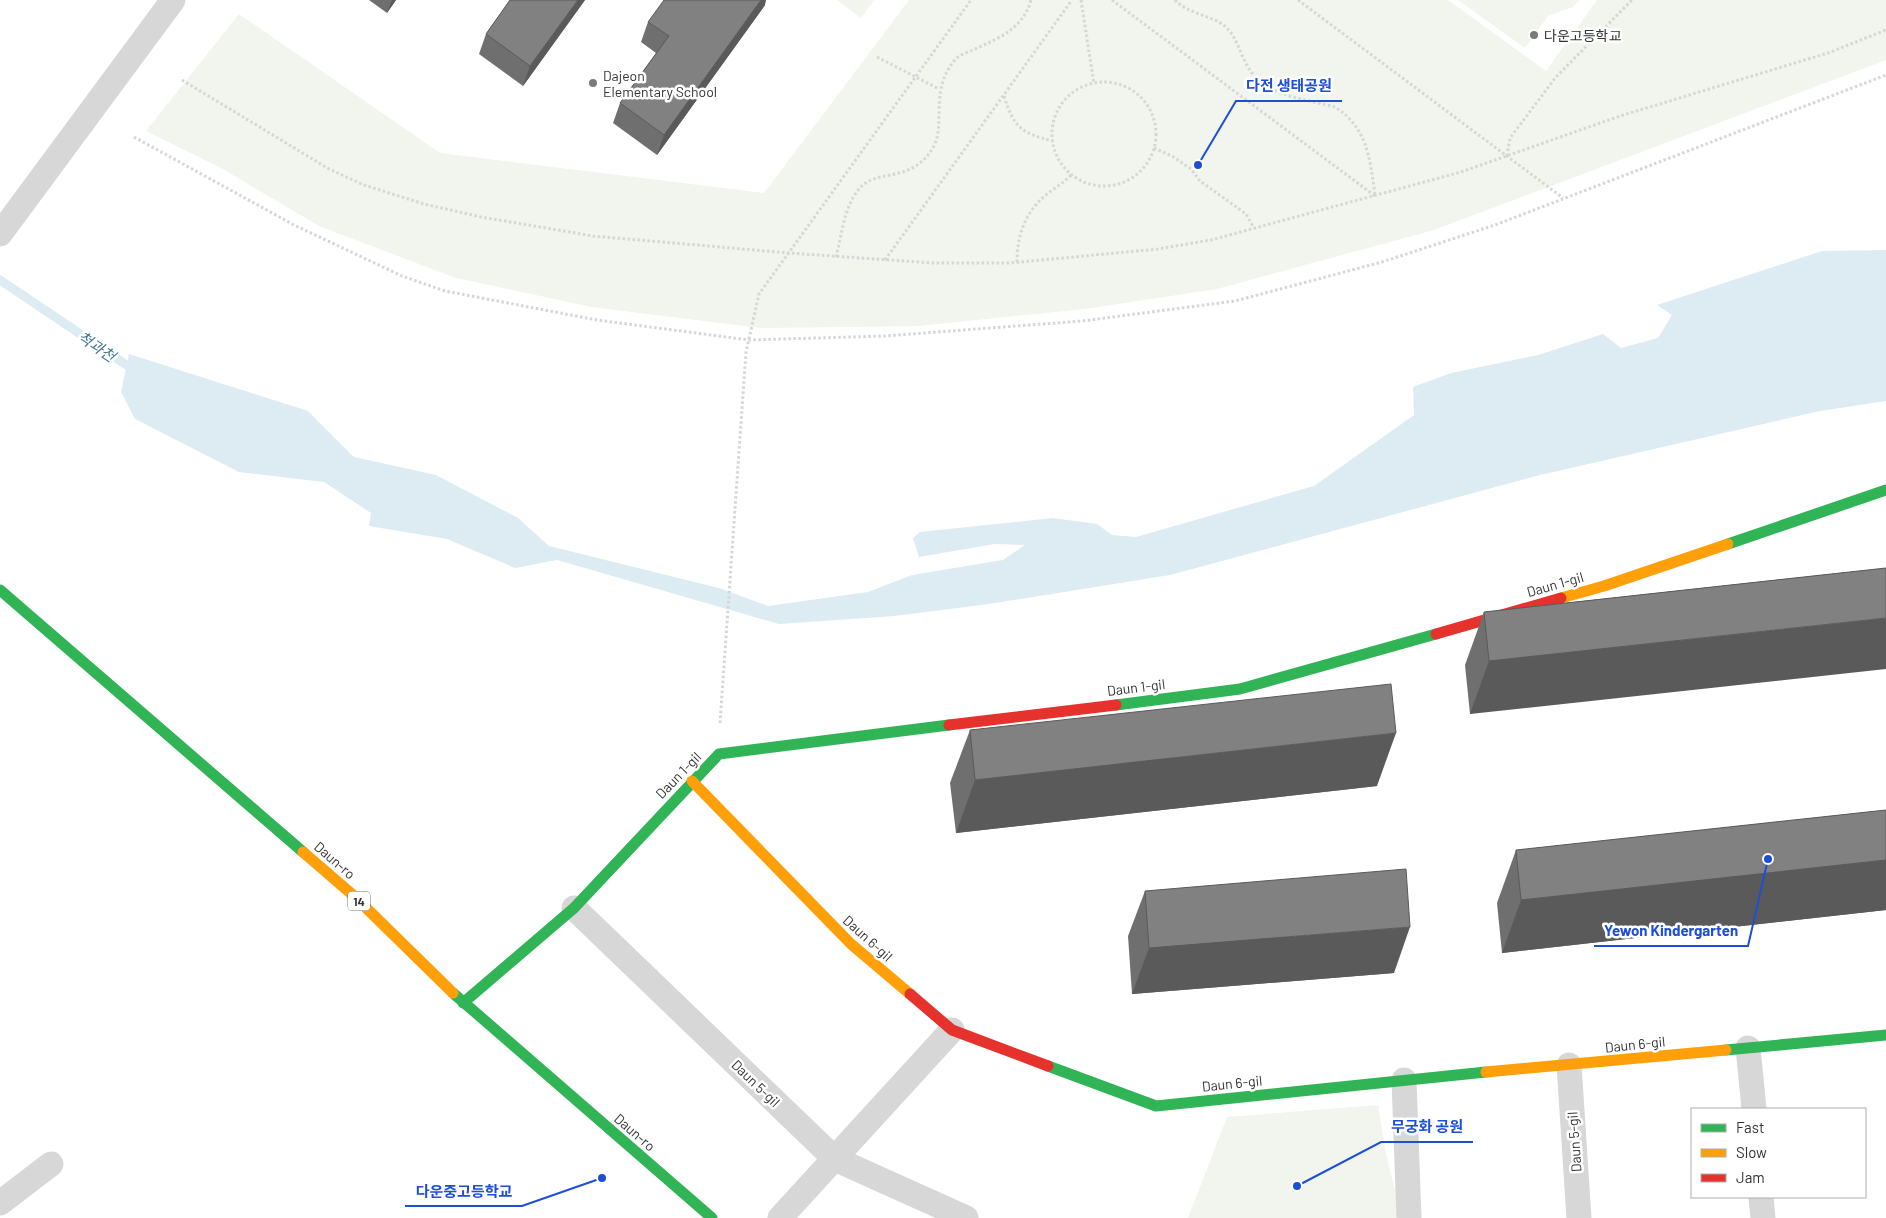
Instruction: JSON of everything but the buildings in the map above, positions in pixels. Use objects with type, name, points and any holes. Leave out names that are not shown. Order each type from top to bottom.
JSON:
[{"type":"street","points":[[0,234],[173,0]]},
{"type":"street","name":"Daun 1-gil","points":[[463,1003],[574,908],[719,754],[1240,689],[1604,586],[1886,490]]},
{"type":"street","name":"Daun-ro","points":[[0,590],[354,896],[463,1003],[712,1218]]},
{"type":"street","name":"Daun 6-gil","points":[[692,782],[851,944],[952,1030],[1156,1106],[1404,1080],[1886,1034]]},
{"type":"street","name":"Daun 5-gil","points":[[574,908],[835,1159],[966,1218]]},
{"type":"street","points":[[780,1218],[952,1030]]},
{"type":"street","points":[[1748,1048],[1754,1108]]},
{"type":"street","name":"Daun 5-gil","points":[[1569,1065],[1580,1218]]},
{"type":"street","points":[[1404,1080],[1409,1218]]},
{"type":"street","points":[[0,1203],[51,1164]]},
{"type":"street","points":[[1761,1198],[1763,1218]]},
{"type":"path","points":[[721,705],[746,352],[759,294],[971,0]]},
{"type":"path","points":[[836,257],[846,215],[851,201],[860,187],[871,180],[908,172],[918,165],[933,149],[937,138],[939,89],[955,59],[1015,29],[1028,9],[1031,0]]},
{"type":"path","points":[[885,260],[1072,0]]},
{"type":"path","points":[[1081,0],[1094,84]]},
{"type":"path","points":[[1112,0],[1375,196]]},
{"type":"path","points":[[1175,0],[1186,8],[1222,24],[1231,32],[1250,70],[1276,92],[1335,107],[1345,115],[1366,143],[1375,196]]},
{"type":"path","points":[[1298,0],[1564,198]]},
{"type":"path","points":[[1507,156],[1510,138],[1556,76],[1632,0]]},
{"type":"path","points":[[182,80],[328,169],[364,185],[424,204],[481,217],[593,236],[789,254],[933,264],[1016,262],[1158,249],[1211,240],[1461,172],[1656,105],[1828,53],[1886,30]]},
{"type":"path","points":[[877,57],[939,89]]},
{"type":"path","points":[[134,138],[294,225],[402,276],[446,291],[597,320],[749,340],[885,336],[1082,321],[1235,300],[1382,262],[1495,225],[1886,75]]},
{"type":"path","points":[[1094,84],[1118,84],[1134,91],[1147,104],[1155,127],[1154,148],[1145,166],[1132,178],[1117,184],[1101,186],[1071,176],[1060,161],[1053,141],[1053,127],[1058,110],[1068,96],[1083,86],[1094,84]]},
{"type":"path","points":[[1004,95],[1010,113],[1018,128],[1030,136],[1053,141]]},
{"type":"path","points":[[1154,148],[1172,156],[1191,169],[1200,181],[1246,214],[1254,228]]},
{"type":"path","points":[[1016,262],[1017,241],[1031,211],[1046,195],[1071,176]]},
{"type":"shaded area","points":[[837,0],[874,0],[861,18]]},
{"type":"shaded area","points":[[909,0],[1448,0],[1546,71],[1597,0],[1886,0],[1886,60],[1434,230],[1217,289],[1085,309],[918,326],[761,328],[591,307],[453,277],[319,226],[221,168],[146,131],[239,14],[440,153],[764,193]]},
{"type":"shaded area","points":[[1458,0],[1579,0],[1573,7],[1548,16],[1525,48]]},
{"type":"shaded area","points":[[1886,250],[1886,401],[1820,411],[1540,475],[1170,575],[989,604],[894,616],[779,624],[557,560],[515,568],[447,539],[369,526],[371,513],[324,482],[239,472],[135,419],[121,392],[129,354],[308,411],[354,457],[436,475],[518,518],[549,546],[719,588],[768,606],[868,592],[912,575],[1003,560],[1025,545],[995,544],[919,557],[913,538],[920,532],[1053,518],[1097,524],[1112,535],[1136,537],[1314,486],[1414,415],[1413,387],[1451,373],[1538,355],[1603,334],[1621,348],[1658,338],[1672,315],[1657,305],[1822,251]]},
{"type":"shaded area","points":[[1378,1105],[1386,1154],[1402,1218],[1188,1218],[1227,1117]]},
{"type":"waterway","name":"척과천","points":[[0,280],[137,372]]},
{"type":"traffic: fast","points":[[1728,544],[1886,490]]},
{"type":"traffic: fast","points":[[0,590],[303,852]]},
{"type":"traffic: fast","points":[[1116,705],[1240,689],[1436,634]]},
{"type":"traffic: fast","points":[[463,1003],[574,908],[719,754],[949,725]]},
{"type":"traffic: fast","points":[[453,993],[712,1218]]},
{"type":"traffic: fast","points":[[1726,1050],[1886,1035]]},
{"type":"traffic: fast","points":[[1048,1066],[1156,1106],[1486,1072]]},
{"type":"traffic: slow","points":[[1561,598],[1604,586],[1728,544]]},
{"type":"traffic: slow","points":[[692,781],[851,944],[910,994]]},
{"type":"traffic: slow","points":[[303,852],[354,896],[453,993]]},
{"type":"traffic: slow","points":[[1486,1072],[1726,1050]]},
{"type":"traffic: jam","points":[[1436,634],[1561,598]]},
{"type":"traffic: jam","points":[[949,725],[1116,705]]},
{"type":"traffic: jam","points":[[910,994],[952,1030],[1048,1066]]},
{"type":"place","name":"다운고등학교","points":[[1534,35]]},
{"type":"place","name":"Dajeon Elementary School","points":[[593,83]]},
{"type":"place","name":"다전 생태공원","points":[[1198,165]]},
{"type":"place","name":"Yewon Kindergarten","points":[[1768,859]]},
{"type":"place","name":"다운중고등학교","points":[[602,1178]]},
{"type":"place","name":"무궁화 공원","points":[[1297,1186]]}]
